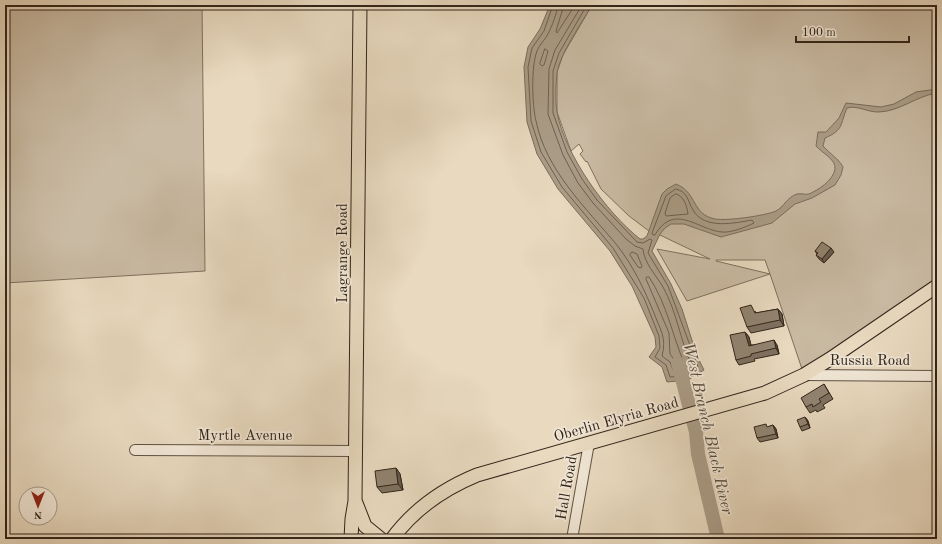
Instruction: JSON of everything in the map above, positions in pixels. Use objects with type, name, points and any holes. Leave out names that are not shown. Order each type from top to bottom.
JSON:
[{"type":"main road","name":"Lagrange Road","points":[[351,539],[355,501],[360,5]]},
{"type":"main road","name":"Oberlin Elyria Road","points":[[392,539],[421,508],[433,498],[462,481],[492,470],[765,393],[804,375],[937,286]]},
{"type":"main road","name":"Lagrange Road","points":[[355,501],[365,526],[381,539]]},
{"type":"street","name":"Russia Road","points":[[804,375],[937,376]]},
{"type":"street","name":"Hall Road","points":[[572,539],[589,443]]},
{"type":"street","name":"Myrtle Avenue","points":[[136,450],[355,451]]},
{"type":"shaded area","points":[[5,5],[202,5],[205,271],[5,283]]},
{"type":"shaded area","points":[[592,5],[937,5],[937,286],[804,375],[770,274],[687,301],[657,249],[710,259],[649,231],[629,216],[601,189],[587,161],[586,162],[580,154],[583,151],[579,144],[571,151],[557,112],[557,72],[563,55]],"holes":[[[765,260],[770,274],[716,261]]]},
{"type":"water","points":[[550,5],[592,5],[562,56],[559,65],[556,87],[557,112],[561,129],[578,164],[589,182],[614,214],[640,239],[647,236],[662,194],[676,184],[688,193],[702,213],[715,219],[746,218],[776,211],[794,195],[809,194],[821,187],[834,173],[835,165],[831,159],[816,146],[818,132],[826,132],[839,118],[846,103],[881,107],[894,104],[916,92],[937,89],[937,93],[922,97],[900,107],[886,111],[874,112],[855,107],[847,108],[840,126],[835,132],[825,138],[823,146],[839,161],[843,167],[841,175],[835,185],[812,198],[795,204],[772,223],[721,237],[684,224],[671,224],[665,228],[660,234],[652,251],[671,284],[682,309],[697,356],[704,370],[688,380],[667,382],[662,367],[649,357],[656,347],[655,337],[632,286],[610,251],[558,189],[537,154],[527,122],[524,67],[528,47],[540,29]]},
{"type":"building","points":[[822,242],[831,248],[822,259],[816,255],[818,253],[815,251]]},
{"type":"building","points":[[751,305],[755,313],[778,309],[780,320],[747,327],[740,308]]},
{"type":"building","points":[[745,332],[749,346],[774,340],[776,348],[751,354],[751,356],[736,360],[730,335]]},
{"type":"building","points":[[824,384],[829,393],[819,399],[821,402],[813,407],[812,404],[806,407],[801,398]]},
{"type":"building","points":[[805,417],[808,424],[800,427],[797,420]]},
{"type":"building","points":[[766,424],[767,427],[773,425],[776,434],[757,438],[754,427]]},
{"type":"building","points":[[396,468],[398,484],[377,487],[375,471]]},
{"type":"building","points":[[934,529],[937,529],[937,538],[933,537]]},
{"type":"waterway","name":"West Branch Black River","points":[[678,363],[696,432],[698,454],[718,539]]}]
